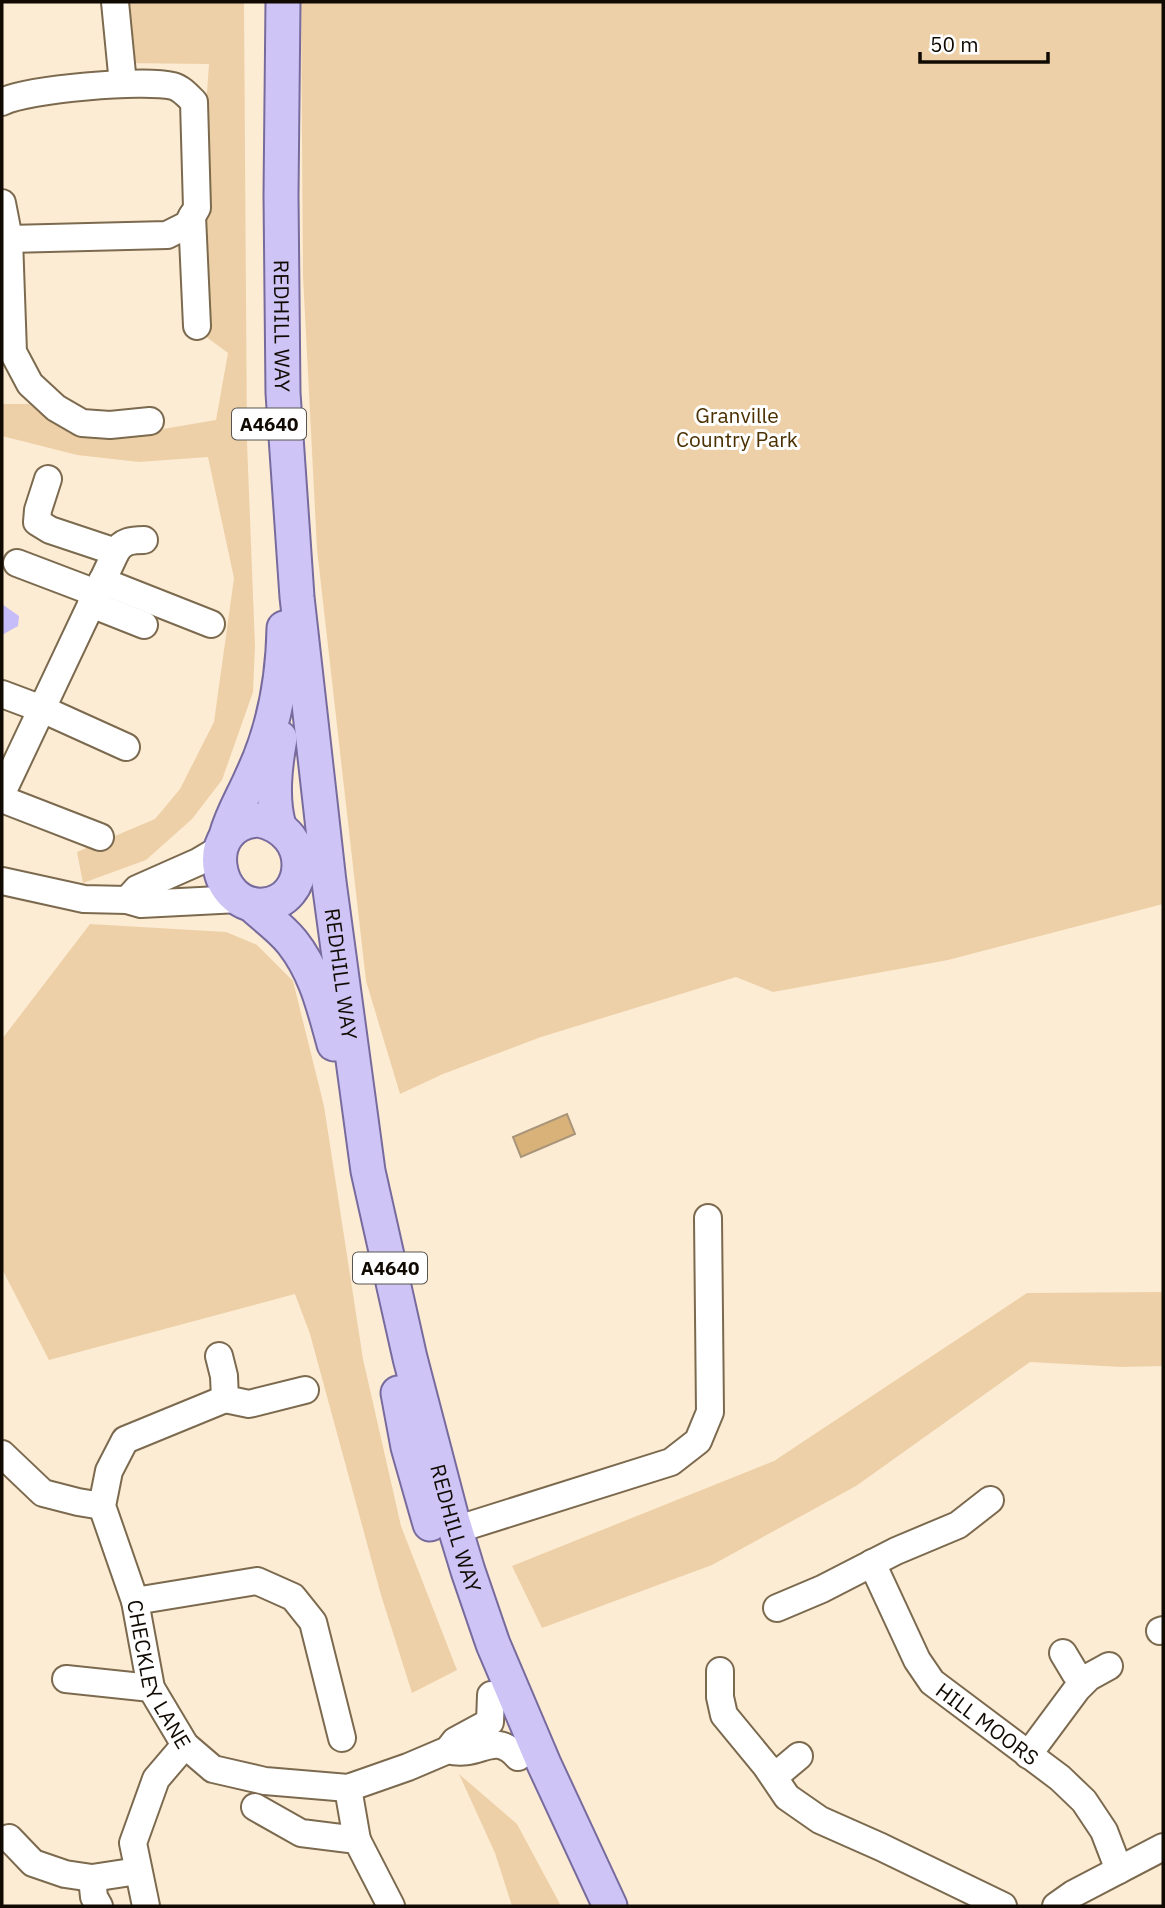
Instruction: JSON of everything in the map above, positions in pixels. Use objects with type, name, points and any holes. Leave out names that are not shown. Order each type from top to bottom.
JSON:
[{"type":"main road","name":"REDHILL WAY","points":[[223,842],[232,815],[253,776],[272,723],[280,686],[283,652],[284,624],[272,485],[264,313],[264,2]]},
{"type":"main road","name":"REDHILL WAY","points":[[283,2],[283,393],[297,597],[314,762],[368,1171],[410,1359],[455,1530],[493,1644],[544,1764],[610,1906]]},
{"type":"main road","name":"A4640","points":[[297,597],[291,618],[292,655],[275,778],[275,807],[279,826],[294,842],[299,860],[309,878],[325,968],[345,996]]},
{"type":"main road","points":[[223,842],[236,827],[251,821],[259,820],[279,826]]},
{"type":"main road","name":"A4640","points":[[223,842],[223,876],[231,891],[245,902]]},
{"type":"main road","points":[[245,902],[271,904],[284,896],[295,882],[299,860]]},
{"type":"main road","name":"REDHILL WAY","points":[[245,902],[292,942],[310,971],[322,999],[334,1044],[408,1447],[459,1612],[491,1695],[517,1757],[590,1906]]},
{"type":"street","points":[[114,2],[123,84]]},
{"type":"street","points":[[2,102],[52,91],[149,82],[176,87],[194,102],[197,208],[187,225],[167,235],[9,239]]},
{"type":"street","points":[[2,203],[9,239],[13,352],[30,384],[56,408],[82,424],[121,412],[150,421]]},
{"type":"street","points":[[192,216],[197,326]]},
{"type":"street","points":[[48,480],[37,522],[50,530],[116,552]]},
{"type":"street","points":[[2,793],[119,546],[130,540],[144,540]]},
{"type":"street","points":[[17,563],[97,592],[211,624]]},
{"type":"street","points":[[97,592],[144,625]]},
{"type":"street","points":[[2,694],[125,747]]},
{"type":"street","points":[[2,799],[100,837]]},
{"type":"street","points":[[127,900],[137,889],[198,862],[223,842]]},
{"type":"street","points":[[2,881],[84,899],[127,900],[141,904],[245,902]]},
{"type":"street","points":[[455,1530],[671,1462],[698,1441],[710,1412],[708,1218]]},
{"type":"street","points":[[2,1454],[43,1493],[102,1506],[109,1471],[125,1440],[229,1384],[305,1391]]},
{"type":"street","points":[[777,1608],[848,1576],[896,1550],[958,1525],[990,1500]]},
{"type":"street","name":"CHECKLEY LANE","points":[[102,1506],[135,1601],[151,1688],[184,1745],[213,1769],[265,1781],[348,1788],[448,1750],[455,1741],[490,1722],[491,1695]]},
{"type":"street","name":"HILL MOORS","points":[[872,1563],[917,1660],[932,1682],[1060,1778],[1084,1801],[1104,1831],[1119,1870]]},
{"type":"street","points":[[135,1601],[257,1581],[293,1597],[313,1622],[342,1738]]},
{"type":"street","points":[[1063,1653],[1083,1682]]},
{"type":"street","points":[[1028,1755],[1083,1682],[1109,1666]]},
{"type":"street","points":[[720,1671],[720,1697],[724,1716],[788,1797],[820,1820],[1003,1906]]},
{"type":"street","points":[[66,1679],[151,1688]]},
{"type":"street","name":"CHECKLEY LANE","points":[[448,1750],[461,1754],[500,1743],[508,1746],[517,1757]]},
{"type":"street","points":[[146,1906],[133,1843],[156,1779],[184,1745]]},
{"type":"street","points":[[774,1777],[799,1756]]},
{"type":"street","points":[[348,1788],[357,1840],[391,1906]]},
{"type":"street","points":[[255,1807],[301,1833],[357,1840]]},
{"type":"street","points":[[9,1838],[33,1863],[65,1874],[92,1878],[138,1871]]},
{"type":"street","points":[[1056,1906],[1073,1894],[1163,1847]]},
{"type":"street","points":[[92,1878],[94,1897],[99,1906]]},
{"type":"green space","points":[[116,2],[244,2],[247,442],[255,646],[253,692],[222,780],[192,819],[146,860],[83,883],[77,852],[155,819],[180,789],[214,722],[234,578],[208,457],[139,462],[77,455],[2,436],[2,404],[29,404],[65,430],[115,437],[216,420],[228,353],[205,336],[209,64],[118,63]]},
{"type":"green space","name":"Granville Country Park","points":[[301,2],[1163,2],[1163,904],[948,960],[773,992],[736,977],[541,1037],[443,1074],[400,1094],[366,981],[317,549],[303,276]]},
{"type":"green space","points":[[90,924],[226,932],[257,945],[293,981],[324,1106],[363,1359],[401,1526],[457,1670],[412,1693],[381,1595],[310,1334],[295,1294],[49,1360],[2,1269],[2,1039]]},
{"type":"green space","points":[[1163,1292],[1163,1366],[1121,1367],[1030,1362],[856,1486],[712,1565],[542,1628],[512,1566],[774,1461],[1027,1293]]},
{"type":"green space","points":[[459,1774],[517,1824],[561,1906],[512,1906],[495,1853]]},
{"type":"shaded area","points":[[2,604],[19,616],[18,626],[2,635]]},
{"type":"building","points":[[567,1114],[575,1134],[521,1157],[513,1137]]}]
